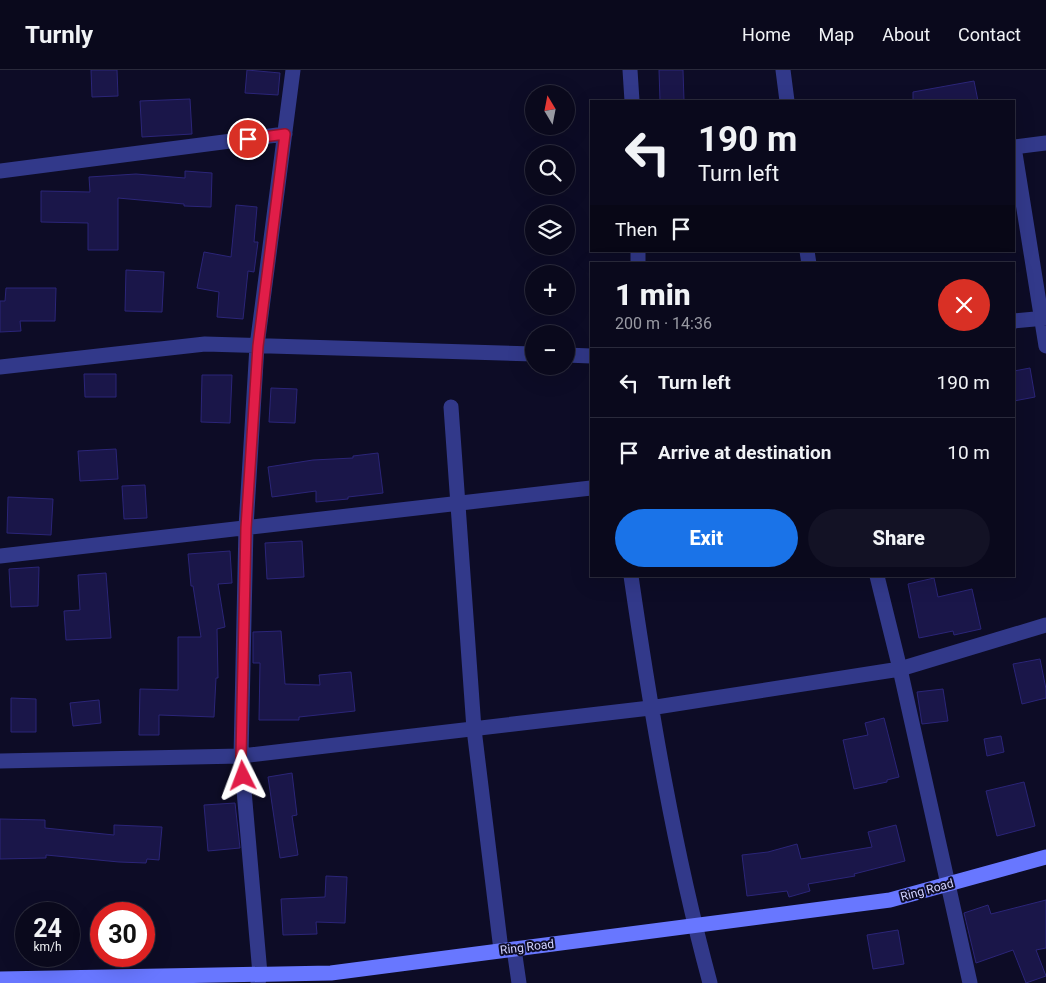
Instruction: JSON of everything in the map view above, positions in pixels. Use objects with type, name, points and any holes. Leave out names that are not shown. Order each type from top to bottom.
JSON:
[{"type":"street","points":[[259,979],[241,756],[246,528],[258,346],[293,70]]},
{"type":"street","points":[[630,70],[632,100]]},
{"type":"street","points":[[783,70],[787,100]]},
{"type":"street","points":[[0,171],[285,134]]},
{"type":"street","points":[[1015,147],[1046,143]]},
{"type":"street","points":[[1015,153],[1046,346]]},
{"type":"street","points":[[1015,321],[1043,318]]},
{"type":"street","points":[[0,366],[204,344],[525,354]]},
{"type":"street","points":[[575,355],[590,356]]},
{"type":"street","points":[[450,407],[474,729],[508,950],[519,983]]},
{"type":"street","points":[[0,556],[590,488]]},
{"type":"street","points":[[631,577],[650,708],[694,926],[710,983]]},
{"type":"street","points":[[878,577],[970,983]]},
{"type":"street","points":[[0,761],[241,756],[650,708],[900,669],[1046,625]]},
{"type":"street","name":"Ring Road","points":[[0,979],[259,979],[331,972],[890,900],[1046,857]]},
{"type":"building","points":[[91,70],[117,70],[118,96],[92,97]]},
{"type":"building","points":[[247,70],[280,73],[278,95],[245,93]]},
{"type":"building","points":[[659,70],[683,70],[684,100],[660,100]]},
{"type":"building","points":[[974,81],[978,100],[913,100],[913,92]]},
{"type":"building","points":[[190,99],[192,134],[142,137],[140,101]]},
{"type":"building","points":[[185,171],[212,173],[211,207],[184,206],[184,204],[118,198],[118,250],[88,250],[88,223],[41,222],[41,191],[90,192],[89,177],[136,174],[185,178]]},
{"type":"building","points":[[236,205],[257,207],[254,242],[258,242],[254,272],[248,271],[243,319],[217,317],[219,292],[197,288],[204,252],[231,257]]},
{"type":"building","points":[[126,270],[164,272],[162,312],[125,311]]},
{"type":"building","points":[[6,288],[56,288],[55,321],[20,321],[21,331],[0,332],[0,301],[5,301]]},
{"type":"building","points":[[1030,368],[1035,397],[1015,401],[1015,371]]},
{"type":"building","points":[[84,374],[116,374],[116,397],[85,397]]},
{"type":"building","points":[[202,375],[232,375],[230,423],[201,422]]},
{"type":"building","points":[[271,388],[297,389],[295,423],[269,422]]},
{"type":"building","points":[[116,449],[118,479],[80,481],[78,451]]},
{"type":"building","points":[[378,453],[383,493],[316,502],[316,491],[272,497],[268,467],[313,460],[353,458],[353,456]]},
{"type":"building","points":[[145,485],[147,518],[124,519],[122,486]]},
{"type":"building","points":[[8,497],[53,499],[51,535],[7,533]]},
{"type":"building","points":[[302,541],[304,577],[267,579],[265,543]]},
{"type":"building","points":[[230,551],[232,583],[218,584],[225,627],[217,629],[218,678],[216,678],[214,717],[159,715],[159,735],[139,735],[140,689],[178,690],[178,637],[201,637],[193,586],[191,586],[188,554]]},
{"type":"building","points":[[39,567],[38,606],[11,607],[9,569]]},
{"type":"building","points":[[106,573],[111,638],[66,640],[64,611],[80,610],[78,575]]},
{"type":"building","points":[[934,578],[938,597],[972,589],[981,629],[954,635],[953,631],[919,638],[908,584]]},
{"type":"building","points":[[281,631],[285,684],[320,685],[319,675],[351,672],[355,711],[299,717],[299,720],[259,720],[260,663],[253,663],[253,632]]},
{"type":"building","points":[[1040,659],[1046,698],[1022,704],[1013,664]]},
{"type":"building","points":[[943,689],[948,721],[922,724],[917,692]]},
{"type":"building","points":[[11,698],[36,699],[36,732],[11,732]]},
{"type":"building","points":[[99,700],[101,723],[73,726],[70,703]]},
{"type":"building","points":[[884,718],[899,777],[887,780],[887,782],[854,789],[843,740],[868,735],[865,723]]},
{"type":"building","points":[[1001,736],[1004,752],[987,756],[984,739]]},
{"type":"building","points":[[292,773],[297,815],[292,816],[298,855],[280,858],[268,777]]},
{"type":"building","points":[[1024,782],[1035,826],[997,836],[986,791]]},
{"type":"building","points":[[235,803],[240,848],[208,851],[204,805]]},
{"type":"building","points":[[0,819],[45,820],[45,828],[114,835],[114,825],[162,827],[159,860],[147,859],[146,863],[119,862],[46,855],[46,858],[0,859]]},
{"type":"building","points":[[896,825],[905,861],[854,874],[855,876],[808,884],[810,891],[789,897],[787,891],[747,896],[742,855],[768,852],[797,844],[801,859],[872,847],[868,832]]},
{"type":"building","points":[[326,876],[347,877],[345,923],[316,922],[317,934],[283,935],[281,899],[325,897]]},
{"type":"building","points":[[1046,900],[1046,948],[1036,950],[1046,976],[1026,983],[1013,950],[976,963],[964,913],[988,905],[991,914]]},
{"type":"building","points":[[898,930],[904,964],[873,969],[867,935]]},
{"type":"route","points":[[243,776],[241,756],[246,528],[258,346],[285,134],[248,139]]}]
